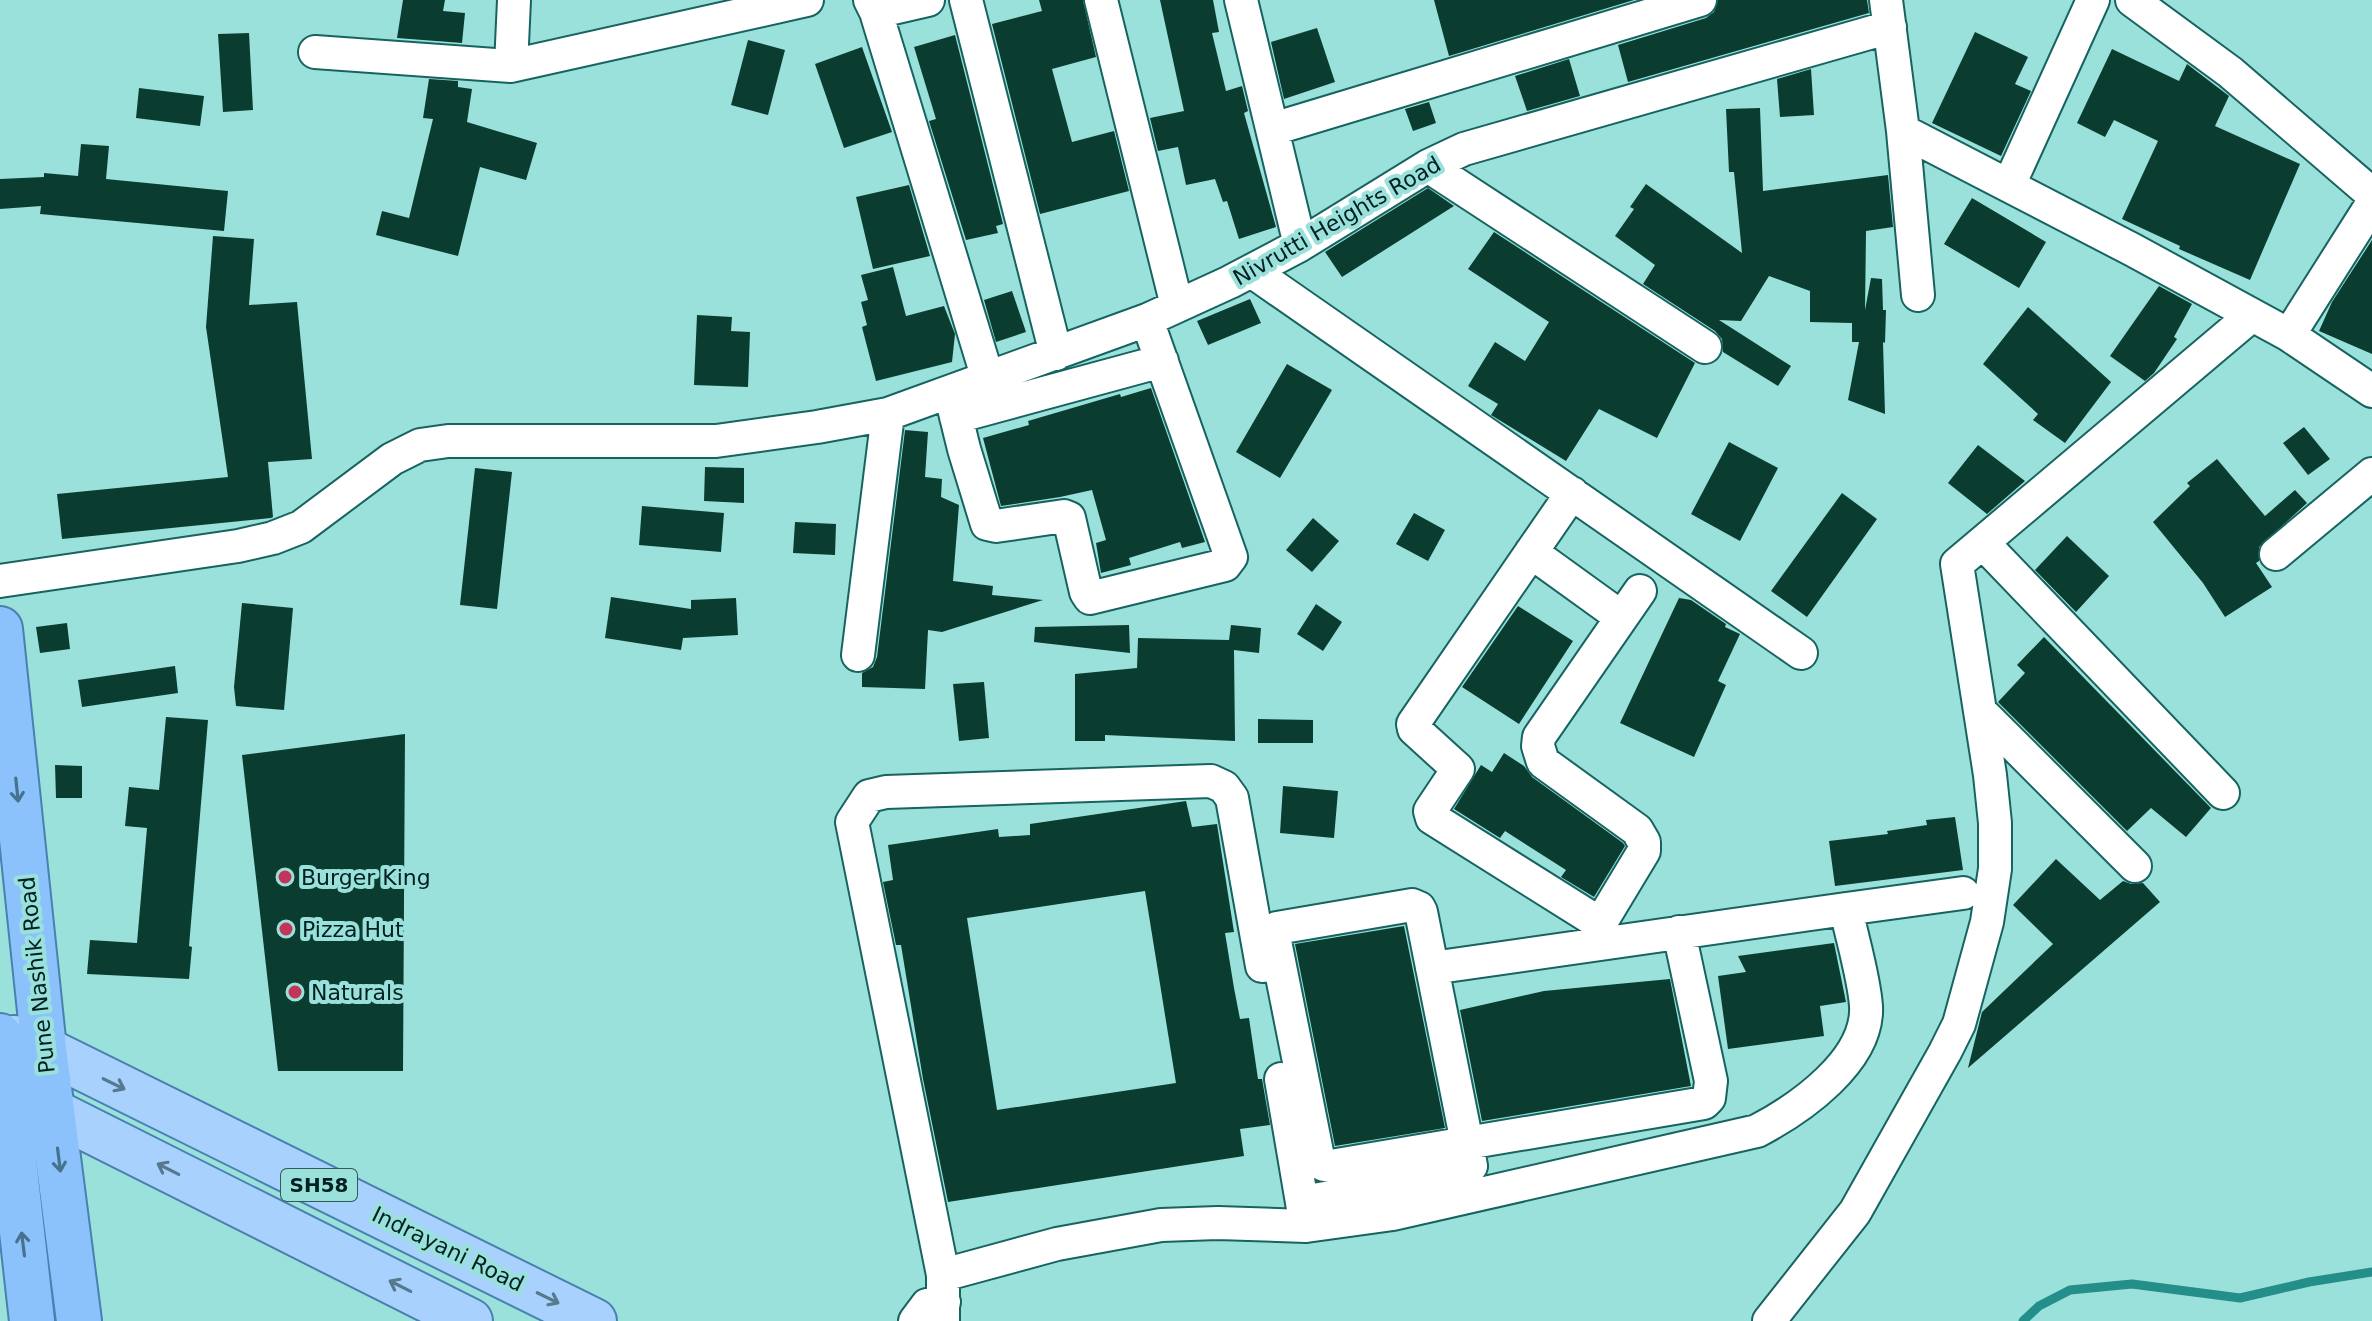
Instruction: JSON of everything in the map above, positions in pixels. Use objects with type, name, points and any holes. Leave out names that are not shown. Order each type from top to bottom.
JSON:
[{"type":"highway","name":"Pune Nashik Road","points":[[0,629],[44,1049],[79,1321]]},
{"type":"highway","name":"Pune Nashik Road","points":[[0,1034],[3,1097],[32,1321]]},
{"type":"main road","name":"Indrayani Road","points":[[0,1034],[44,1049],[594,1321]]},
{"type":"main road","points":[[3,1097],[52,1111]]},
{"type":"main road","name":"SH58","points":[[52,1111],[470,1321]]},
{"type":"street","points":[[511,66],[514,0]]},
{"type":"street","points":[[315,52],[511,66],[807,0]]},
{"type":"street","points":[[928,0],[873,6],[988,379]]},
{"type":"street","points":[[966,0],[1056,354]]},
{"type":"street","points":[[1101,0],[1177,306]]},
{"type":"street","points":[[1241,0],[1300,245]]},
{"type":"street","points":[[1273,129],[1700,0]]},
{"type":"street","points":[[2009,185],[2093,0]]},
{"type":"street","points":[[2132,0],[2230,72],[2372,194]]},
{"type":"street","points":[[1888,14],[1903,131],[1918,295]]},
{"type":"street","name":"Nivrutti Heights Road","points":[[953,405],[988,379],[1147,320],[1253,272],[1428,166],[1464,149],[1888,14]]},
{"type":"street","points":[[1903,131],[2289,335],[2372,391]]},
{"type":"street","points":[[1428,166],[1705,347]]},
{"type":"street","points":[[2289,335],[2372,204]]},
{"type":"street","points":[[1253,272],[1801,653]]},
{"type":"street","points":[[1769,1321],[1855,1212],[1959,1024],[1987,922],[1995,869],[1995,823],[1957,564],[2252,315]]},
{"type":"street","points":[[953,405],[987,524],[996,526],[1064,516],[1069,518],[1090,598],[1225,565],[1231,557],[1147,320]]},
{"type":"street","points":[[0,581],[238,546],[273,538],[301,527],[392,459],[420,445],[448,441],[716,441],[953,405],[1162,361]]},
{"type":"street","points":[[858,655],[888,414]]},
{"type":"street","points":[[2276,554],[2372,474]]},
{"type":"street","points":[[1572,493],[1413,724],[1414,729],[1458,769],[1430,811],[1432,818],[1596,921],[1603,919],[1644,851],[1644,842],[1637,830],[1543,762],[1538,746],[1543,729],[1640,591]]},
{"type":"street","points":[[1983,543],[2223,793]]},
{"type":"street","points":[[1531,552],[1621,617]]},
{"type":"street","points":[[1980,711],[2135,866]]},
{"type":"street","points":[[943,1299],[852,822],[869,796],[886,792],[1211,781],[1224,787],[1232,798],[1236,812],[1304,1214]]},
{"type":"street","points":[[1432,968],[1963,893]]},
{"type":"street","points":[[1304,1214],[1464,1174],[1471,1166],[1467,1143],[1421,912],[1415,905],[1281,926],[1275,932],[1321,1162],[1331,1166],[1467,1143],[1704,1103],[1709,1098],[1711,1081],[1679,932]]},
{"type":"street","points":[[915,1321],[927,1305],[1057,1244],[1161,1225],[1304,1214],[1393,1214],[1757,1131],[1783,1117],[1824,1087],[1854,1048],[1866,1007],[1846,909]]},
{"type":"building","points":[[403,0],[445,0],[443,11],[465,13],[462,43],[397,38]]},
{"type":"building","points":[[1039,0],[1083,0],[1096,57],[1052,69],[1072,142],[1114,131],[1129,191],[1040,214],[992,24],[1042,11]]},
{"type":"building","points":[[1160,0],[1213,0],[1219,32],[1212,33],[1226,91],[1242,86],[1248,111],[1244,113],[1276,227],[1239,239],[1227,201],[1223,202],[1215,179],[1186,185],[1178,147],[1158,151],[1150,118],[1184,111]]},
{"type":"building","points":[[1434,0],[1634,0],[1449,56]]},
{"type":"building","points":[[1718,0],[1867,0],[1869,13],[1628,82],[1618,45],[1706,18],[1714,12]]},
{"type":"building","points":[[1317,28],[1335,82],[1284,99],[1271,42]]},
{"type":"building","points":[[1975,32],[2028,57],[2015,84],[2031,91],[2001,156],[1932,123]]},
{"type":"building","points":[[249,33],[253,110],[223,112],[218,34]]},
{"type":"building","points":[[955,35],[1003,224],[996,226],[998,233],[966,240],[929,121],[936,119],[914,47]]},
{"type":"building","points":[[748,40],[785,50],[768,115],[731,105]]},
{"type":"building","points":[[862,47],[892,132],[844,148],[815,64]]},
{"type":"building","points":[[2112,49],[2179,81],[2187,64],[2229,96],[2215,126],[2300,164],[2250,280],[2179,249],[2180,246],[2122,219],[2158,141],[2114,120],[2105,137],[2077,123]]},
{"type":"building","points":[[1569,59],[1580,96],[1527,111],[1515,76]]},
{"type":"building","points":[[1811,69],[1814,115],[1780,117],[1777,79]]},
{"type":"building","points":[[429,79],[458,81],[458,87],[472,89],[467,122],[537,143],[526,180],[480,167],[458,256],[376,235],[382,211],[409,218],[433,119],[423,118]]},
{"type":"building","points":[[139,88],[204,96],[200,126],[136,118]]},
{"type":"building","points":[[1429,102],[1436,123],[1413,131],[1405,109]]},
{"type":"building","points":[[1760,108],[1763,191],[1888,175],[1893,227],[1866,231],[1865,310],[1871,278],[1882,279],[1883,310],[1886,310],[1883,342],[1885,414],[1848,400],[1859,342],[1852,342],[1852,323],[1810,322],[1810,291],[1769,276],[1741,321],[1719,320],[1791,366],[1778,386],[1723,352],[1722,339],[1715,331],[1643,284],[1655,265],[1615,236],[1634,209],[1630,207],[1646,184],[1742,253],[1734,172],[1729,172],[1726,109]]},
{"type":"building","points":[[81,144],[109,146],[106,179],[228,191],[224,231],[40,214],[41,206],[0,209],[0,179],[44,177],[44,173],[78,176]]},
{"type":"building","points":[[909,185],[930,256],[873,269],[856,197]]},
{"type":"building","points":[[1428,188],[1454,206],[1342,277],[1325,252]]},
{"type":"building","points":[[1972,198],[2046,242],[2019,288],[1944,244]]},
{"type":"building","points":[[1494,232],[1695,363],[1657,438],[1599,409],[1566,461],[1491,415],[1498,404],[1468,386],[1495,342],[1525,361],[1549,322],[1468,269]]},
{"type":"building","points":[[213,236],[254,239],[249,305],[297,302],[312,459],[268,462],[271,518],[62,539],[57,494],[228,477],[206,327]]},
{"type":"building","points":[[2372,240],[2372,354],[2319,331],[2332,302]]},
{"type":"building","points":[[893,267],[906,316],[944,306],[955,334],[952,362],[876,381],[862,327],[867,325],[861,302],[868,300],[861,275]]},
{"type":"building","points":[[2159,286],[2192,304],[2174,337],[2177,339],[2145,381],[2110,356]]},
{"type":"building","points":[[1012,291],[1026,332],[996,342],[984,300]]},
{"type":"building","points":[[1250,299],[1261,323],[1208,345],[1197,321]]},
{"type":"building","points":[[2028,307],[2111,382],[2065,443],[2033,420],[2038,414],[1983,364]]},
{"type":"building","points":[[697,315],[732,317],[731,331],[750,332],[748,387],[694,385]]},
{"type":"building","points":[[1287,364],[1332,390],[1280,478],[1236,452]]},
{"type":"building","points":[[1151,388],[1205,542],[1182,548],[1180,542],[1129,558],[1131,565],[1101,573],[1096,543],[1106,540],[1092,490],[1001,506],[983,438],[1029,425],[1028,421]]},
{"type":"building","points":[[2304,427],[2330,459],[2308,475],[2283,443]]},
{"type":"building","points":[[905,430],[928,432],[925,477],[942,479],[941,497],[959,505],[953,581],[993,586],[992,595],[1043,600],[942,632],[928,630],[925,689],[862,687],[862,673],[873,667],[877,657]]},
{"type":"building","points":[[1729,442],[1778,468],[1740,541],[1691,514]]},
{"type":"building","points":[[1978,445],[2025,481],[1987,514],[1948,483]]},
{"type":"building","points":[[2217,459],[2265,516],[2295,490],[2307,503],[2259,547],[2259,561],[2256,563],[2272,587],[2225,617],[2203,583],[2153,522],[2190,486],[2187,483]]},
{"type":"building","points":[[705,467],[744,468],[744,503],[704,501]]},
{"type":"building","points":[[475,468],[512,472],[497,609],[460,605]]},
{"type":"building","points":[[1842,493],[1877,519],[1807,617],[1771,591]]},
{"type":"building","points":[[642,506],[724,513],[721,552],[639,545]]},
{"type":"building","points":[[1414,513],[1445,530],[1428,561],[1396,544]]},
{"type":"building","points":[[1313,518],[1339,541],[1312,572],[1286,550]]},
{"type":"building","points":[[795,522],[836,524],[835,555],[793,553]]},
{"type":"building","points":[[2067,536],[2109,576],[2076,612],[2035,570]]},
{"type":"building","points":[[611,597],[691,609],[691,600],[736,598],[738,635],[683,638],[681,650],[605,638]]},
{"type":"building","points":[[1679,598],[1691,600],[1726,624],[1725,627],[1740,634],[1718,681],[1726,685],[1694,757],[1620,723]]},
{"type":"building","points":[[242,603],[293,608],[284,710],[236,706],[234,687]]},
{"type":"building","points":[[1316,604],[1342,622],[1323,651],[1297,634]]},
{"type":"building","points":[[1518,606],[1573,641],[1519,724],[1462,687]]},
{"type":"building","points":[[67,623],[70,649],[40,653],[36,627]]},
{"type":"building","points":[[1129,625],[1130,653],[1034,642],[1035,627]]},
{"type":"building","points":[[1231,625],[1261,628],[1259,653],[1234,650],[1235,741],[1105,735],[1105,741],[1075,741],[1075,674],[1137,668],[1138,638],[1229,640]]},
{"type":"building","points":[[2044,637],[2211,808],[2186,837],[2151,808],[2127,831],[1998,702],[2025,673],[2017,665]]},
{"type":"building","points":[[175,666],[178,693],[82,707],[78,680]]},
{"type":"building","points":[[984,682],[989,738],[959,741],[953,684]]},
{"type":"building","points":[[166,717],[208,720],[189,946],[192,947],[189,979],[87,974],[90,940],[137,943],[147,828],[125,826],[129,787],[159,790]]},
{"type":"building","points":[[1258,719],[1313,720],[1313,743],[1258,743]]},
{"type":"building","points":[[405,734],[403,1071],[278,1071],[242,755]]},
{"type":"building","points":[[1504,753],[1625,846],[1594,897],[1561,877],[1566,870],[1505,831],[1500,838],[1454,809],[1481,765],[1492,772]]},
{"type":"building","points":[[55,765],[82,766],[82,798],[56,798]]},
{"type":"building","points":[[1283,786],[1338,791],[1334,838],[1280,833]]},
{"type":"building","points":[[1186,801],[1192,827],[1217,824],[1234,932],[1225,933],[1234,988],[1240,1019],[1249,1018],[1258,1079],[1262,1079],[1270,1125],[1240,1129],[1244,1156],[948,1202],[923,1079],[901,945],[896,945],[883,882],[893,880],[888,845],[998,829],[999,837],[1030,835],[1030,824]],"holes":[[[1145,891],[1176,1083],[997,1110],[967,918]]]},
{"type":"building","points":[[1955,817],[1963,870],[1835,886],[1829,841],[1888,834],[1887,831],[1927,825],[1926,820]]},
{"type":"building","points":[[2056,859],[2100,900],[2123,881],[2143,883],[2160,902],[1968,1068],[1982,1012],[2053,944],[2013,905]]},
{"type":"building","points":[[1404,926],[1445,1128],[1335,1146],[1295,944]]},
{"type":"building","points":[[1834,943],[1846,1002],[1820,1006],[1824,1036],[1728,1049],[1718,976],[1746,972],[1738,956]]},
{"type":"building","points":[[1670,979],[1691,1086],[1482,1121],[1460,1010],[1544,991]]},
{"type":"waterway","points":[[2023,1321],[2039,1306],[2070,1290],[2132,1284],[2240,1298],[2372,1272]]},
{"type":"place","name":"Burger King","points":[[285,877]]},
{"type":"place","name":"Pizza Hut","points":[[286,929]]},
{"type":"place","name":"Naturals","points":[[295,992]]}]
